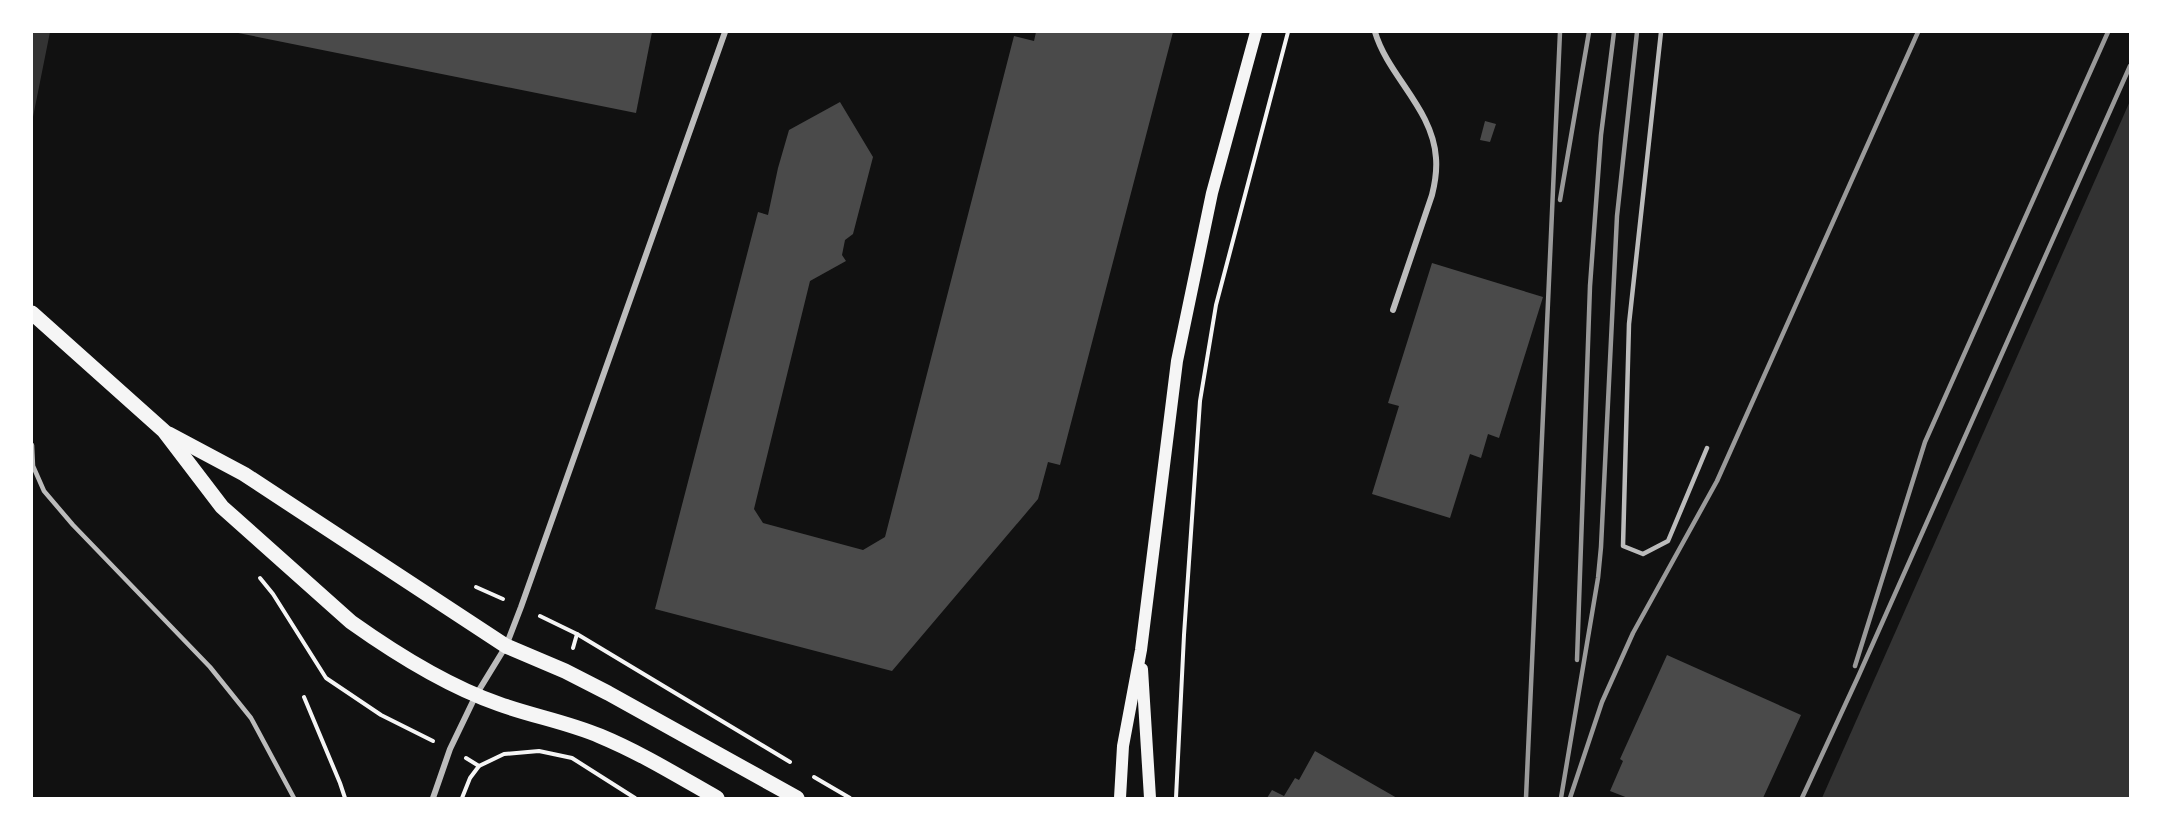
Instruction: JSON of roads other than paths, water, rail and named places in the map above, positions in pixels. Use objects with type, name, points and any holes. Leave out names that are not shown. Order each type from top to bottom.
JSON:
[{"type":"main road","points":[[1120,798],[1123,746],[1141,650],[1177,361],[1212,193],[1256,32]]},
{"type":"main road","points":[[32,313],[164,431],[222,507],[351,622],[410,660],[476,695],[597,735],[635,751],[717,798]]},
{"type":"main road","points":[[164,431],[244,474],[506,646],[597,687],[796,798]]},
{"type":"main road","points":[[1141,650],[1149,798]]},
{"type":"street","points":[[433,798],[450,749],[476,695],[506,646],[725,32]]},
{"type":"street","points":[[1375,32],[1380,48],[1428,124],[1437,156],[1432,195],[1393,310]]},
{"type":"lane","points":[[1661,32],[1629,324],[1623,546],[1643,554],[1668,540],[1707,448]]},
{"type":"lane","points":[[32,445],[33,466],[44,491],[73,525],[210,667],[251,718],[294,798]]},
{"type":"railway","points":[[1526,798],[1560,32]]},
{"type":"railway","points":[[1560,200],[1589,32]]},
{"type":"railway","points":[[1577,660],[1590,286],[1601,135],[1614,32]]},
{"type":"railway","points":[[1561,798],[1598,578],[1617,216],[1637,32]]},
{"type":"railway","points":[[1570,798],[1602,702],[1633,633],[1717,481],[1918,32]]},
{"type":"railway","points":[[1855,666],[1925,442],[2108,32]]},
{"type":"railway","points":[[1802,798],[2130,66]]}]
